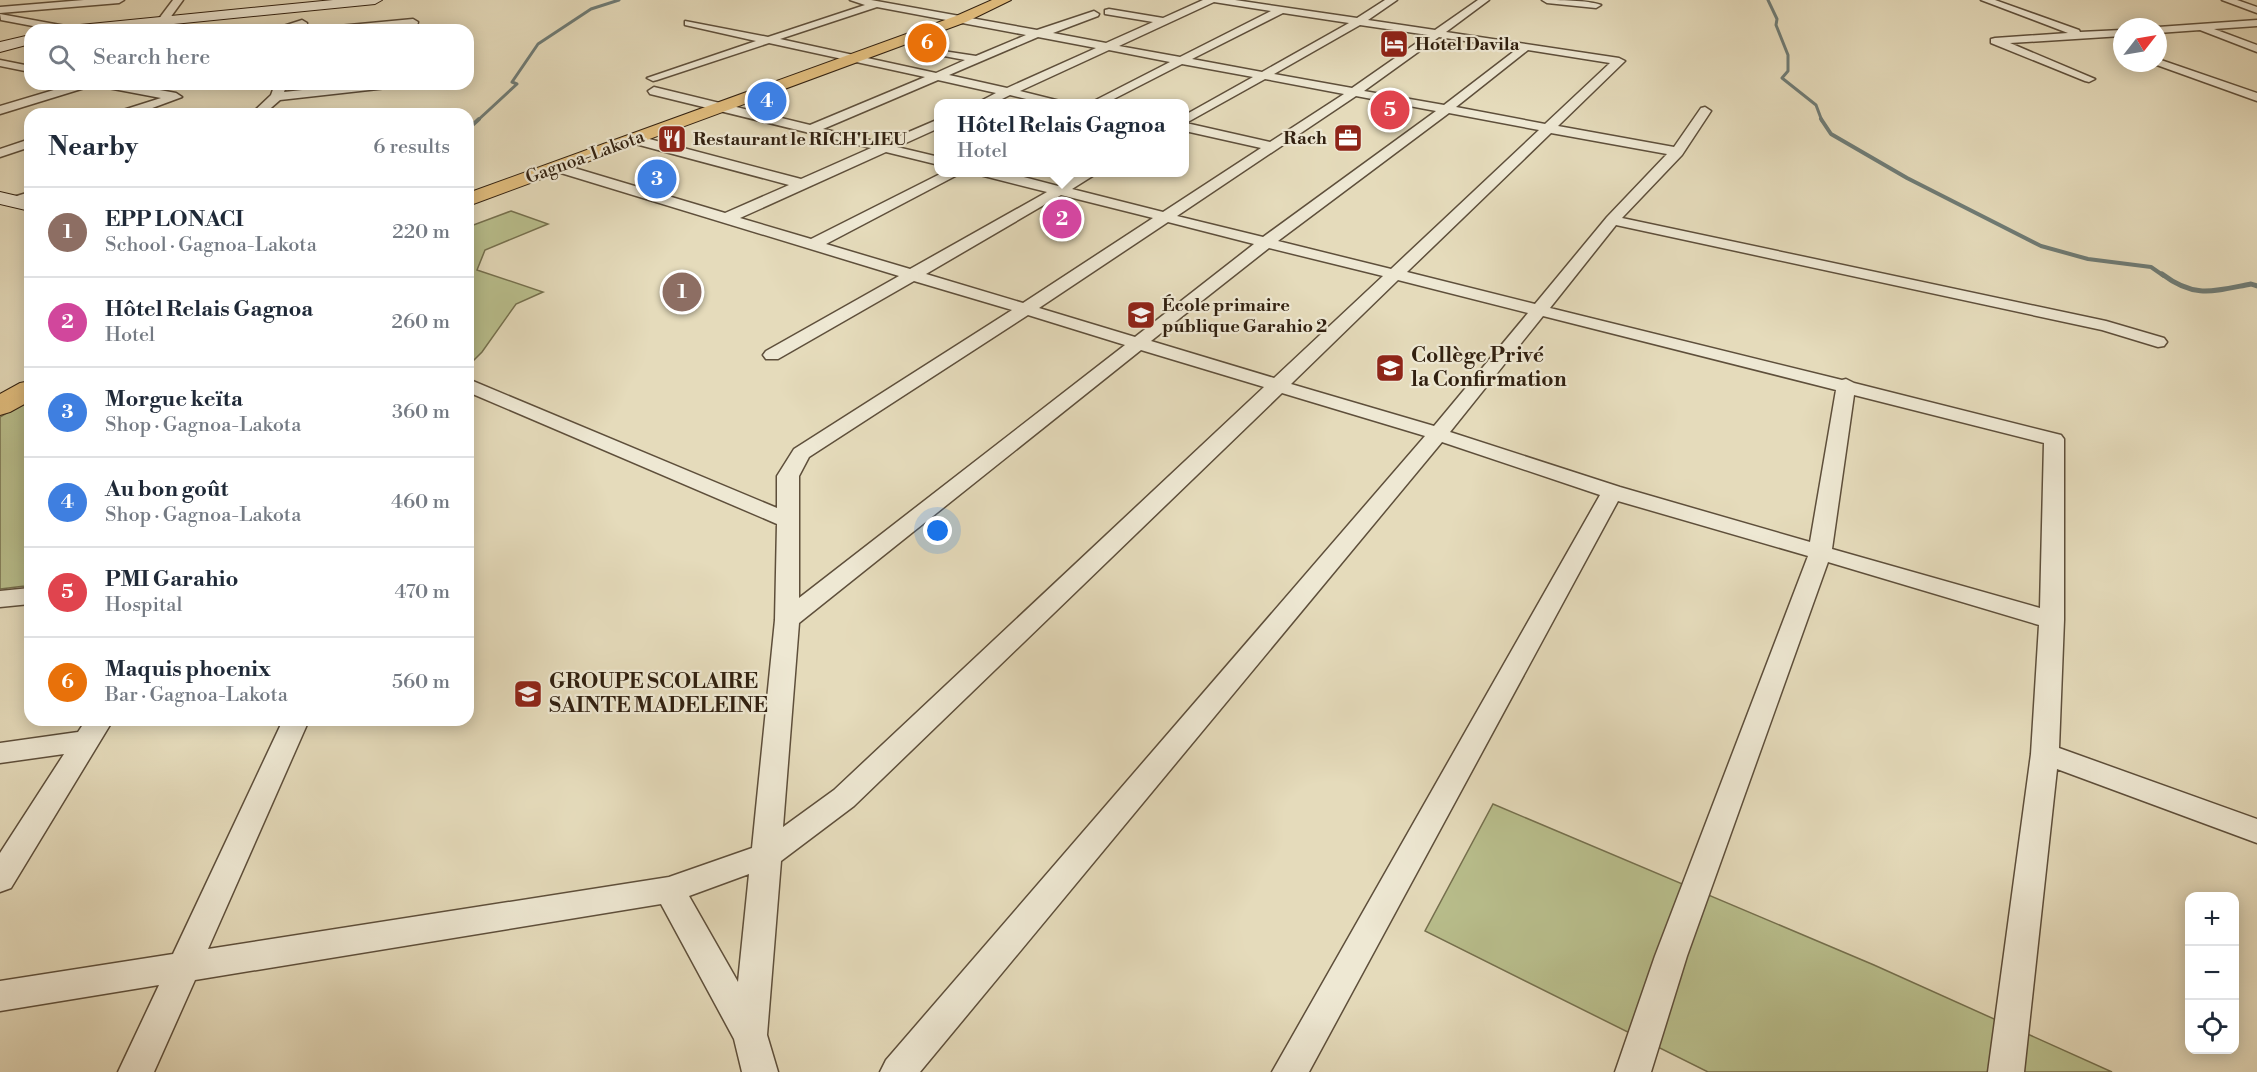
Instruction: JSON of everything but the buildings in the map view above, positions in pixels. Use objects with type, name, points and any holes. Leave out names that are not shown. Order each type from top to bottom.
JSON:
[{"type":"main road","name":"Gagnoa-Lakota","points":[[474,198],[961,19],[997,1]]},
{"type":"main road","points":[[0,406],[24,392]]},
{"type":"street","points":[[0,10],[119,0]]},
{"type":"street","points":[[163,20],[178,0]]},
{"type":"street","points":[[126,24],[375,0]]},
{"type":"street","points":[[855,0],[884,2],[961,19],[1677,152]]},
{"type":"street","points":[[992,99],[1211,0]]},
{"type":"street","points":[[0,996],[669,890],[765,856],[844,798],[1619,61],[1216,0]]},
{"type":"street","points":[[1104,99],[1300,0]]},
{"type":"street","points":[[1189,118],[1358,22],[1392,0]]},
{"type":"street","points":[[750,1035],[788,620],[786,520],[788,476],[801,453],[1165,218],[1356,91],[1484,0]]},
{"type":"street","points":[[1547,0],[1596,5]]},
{"type":"street","points":[[1986,0],[2113,46]]},
{"type":"street","points":[[2227,0],[2254,8]]},
{"type":"street","points":[[884,2],[770,40],[654,85],[724,107],[934,160]]},
{"type":"street","points":[[302,24],[307,6]]},
{"type":"street","points":[[1109,12],[1163,21]]},
{"type":"street","points":[[812,129],[977,59],[1094,14]]},
{"type":"street","points":[[0,17],[38,24]]},
{"type":"street","points":[[392,24],[413,22],[412,24]]},
{"type":"street","points":[[689,23],[1044,99]]},
{"type":"street","points":[[2167,29],[2257,23]]},
{"type":"street","points":[[2200,27],[2257,49]]},
{"type":"street","points":[[2089,79],[1995,41],[2113,34]]},
{"type":"street","points":[[0,47],[24,41]]},
{"type":"street","points":[[788,620],[1265,243],[1448,108],[1527,46]]},
{"type":"street","points":[[927,50],[977,59]]},
{"type":"street","points":[[0,63],[24,68]]},
{"type":"street","points":[[2167,65],[2257,97]]},
{"type":"street","points":[[0,110],[67,90]]},
{"type":"street","points":[[139,90],[176,97],[142,108]]},
{"type":"street","points":[[264,108],[276,97],[279,90]]},
{"type":"street","points":[[276,97],[336,90]]},
{"type":"street","points":[[898,1072],[1438,434],[1612,220],[1677,152],[1705,111]]},
{"type":"street","points":[[728,218],[934,125]]},
{"type":"street","points":[[1189,128],[1272,146]]},
{"type":"street","points":[[633,139],[802,184]]},
{"type":"street","points":[[0,153],[24,145]]},
{"type":"street","points":[[556,167],[1438,434],[1612,492],[2052,620]]},
{"type":"street","points":[[813,244],[946,177]]},
{"type":"street","points":[[1004,177],[2054,439],[2052,620],[2045,754],[2006,1072]]},
{"type":"street","points":[[772,355],[1083,177]]},
{"type":"street","points":[[1612,220],[2063,316],[2158,342]]},
{"type":"street","points":[[1633,1072],[1671,956],[1820,554],[1846,386]]},
{"type":"street","points":[[474,388],[786,520]]},
{"type":"street","points":[[1290,1072],[1612,492]]},
{"type":"street","points":[[0,599],[24,597]]},
{"type":"street","points":[[136,1072],[293,726]]},
{"type":"street","points":[[0,753],[93,730]]},
{"type":"street","points":[[0,879],[93,730]]},
{"type":"street","points":[[2045,754],[2257,831]]},
{"type":"street","points":[[669,890],[750,1035],[760,1072]]},
{"type":"green space","points":[[511,211],[548,224],[485,250],[477,270],[543,292],[516,304],[474,360],[474,225]]},
{"type":"green space","points":[[24,403],[24,586],[0,589],[0,417]]},
{"type":"green space","points":[[1493,804],[1874,965],[2112,1072],[1708,1072],[1425,931]]},
{"type":"waterway","points":[[477,121],[517,84],[512,82],[538,44],[591,9],[619,0]]},
{"type":"waterway","points":[[1768,0],[1777,19],[1776,25],[1788,55],[1788,71],[1782,78],[1816,105],[1822,120]]},
{"type":"waterway","points":[[474,124],[479,119]]},
{"type":"waterway","points":[[1822,120],[1831,134],[1907,178],[2041,246],[2088,259],[2151,267],[2164,276]]},
{"type":"waterway","points":[[2162,274],[2174,282],[2195,290],[2215,291],[2251,284],[2257,286]]},
{"type":"place","name":"Maquis phoenix","points":[[927,43]]},
{"type":"place","name":"Hotel Davila","points":[[1394,44]]},
{"type":"place","name":"Au bon goût","points":[[767,101]]},
{"type":"place","name":"PMI Garahio","points":[[1390,110]]},
{"type":"place","name":"Rach","points":[[1348,138]]},
{"type":"place","name":"Restaurant le RICH'LIEU","points":[[672,139]]},
{"type":"place","name":"Morgue keïta","points":[[657,179]]},
{"type":"place","name":"Hôtel Relais Gagnoa","points":[[1062,219]]},
{"type":"place","name":"EPP LONACI","points":[[682,292]]},
{"type":"place","name":"École primaire publique Garahio 2","points":[[1141,315]]},
{"type":"place","name":"Collège Privé la Confirmation","points":[[1390,368]]},
{"type":"place","name":"GROUPE SCOLAIRE SAINTE MADELEINE","points":[[528,694]]}]
